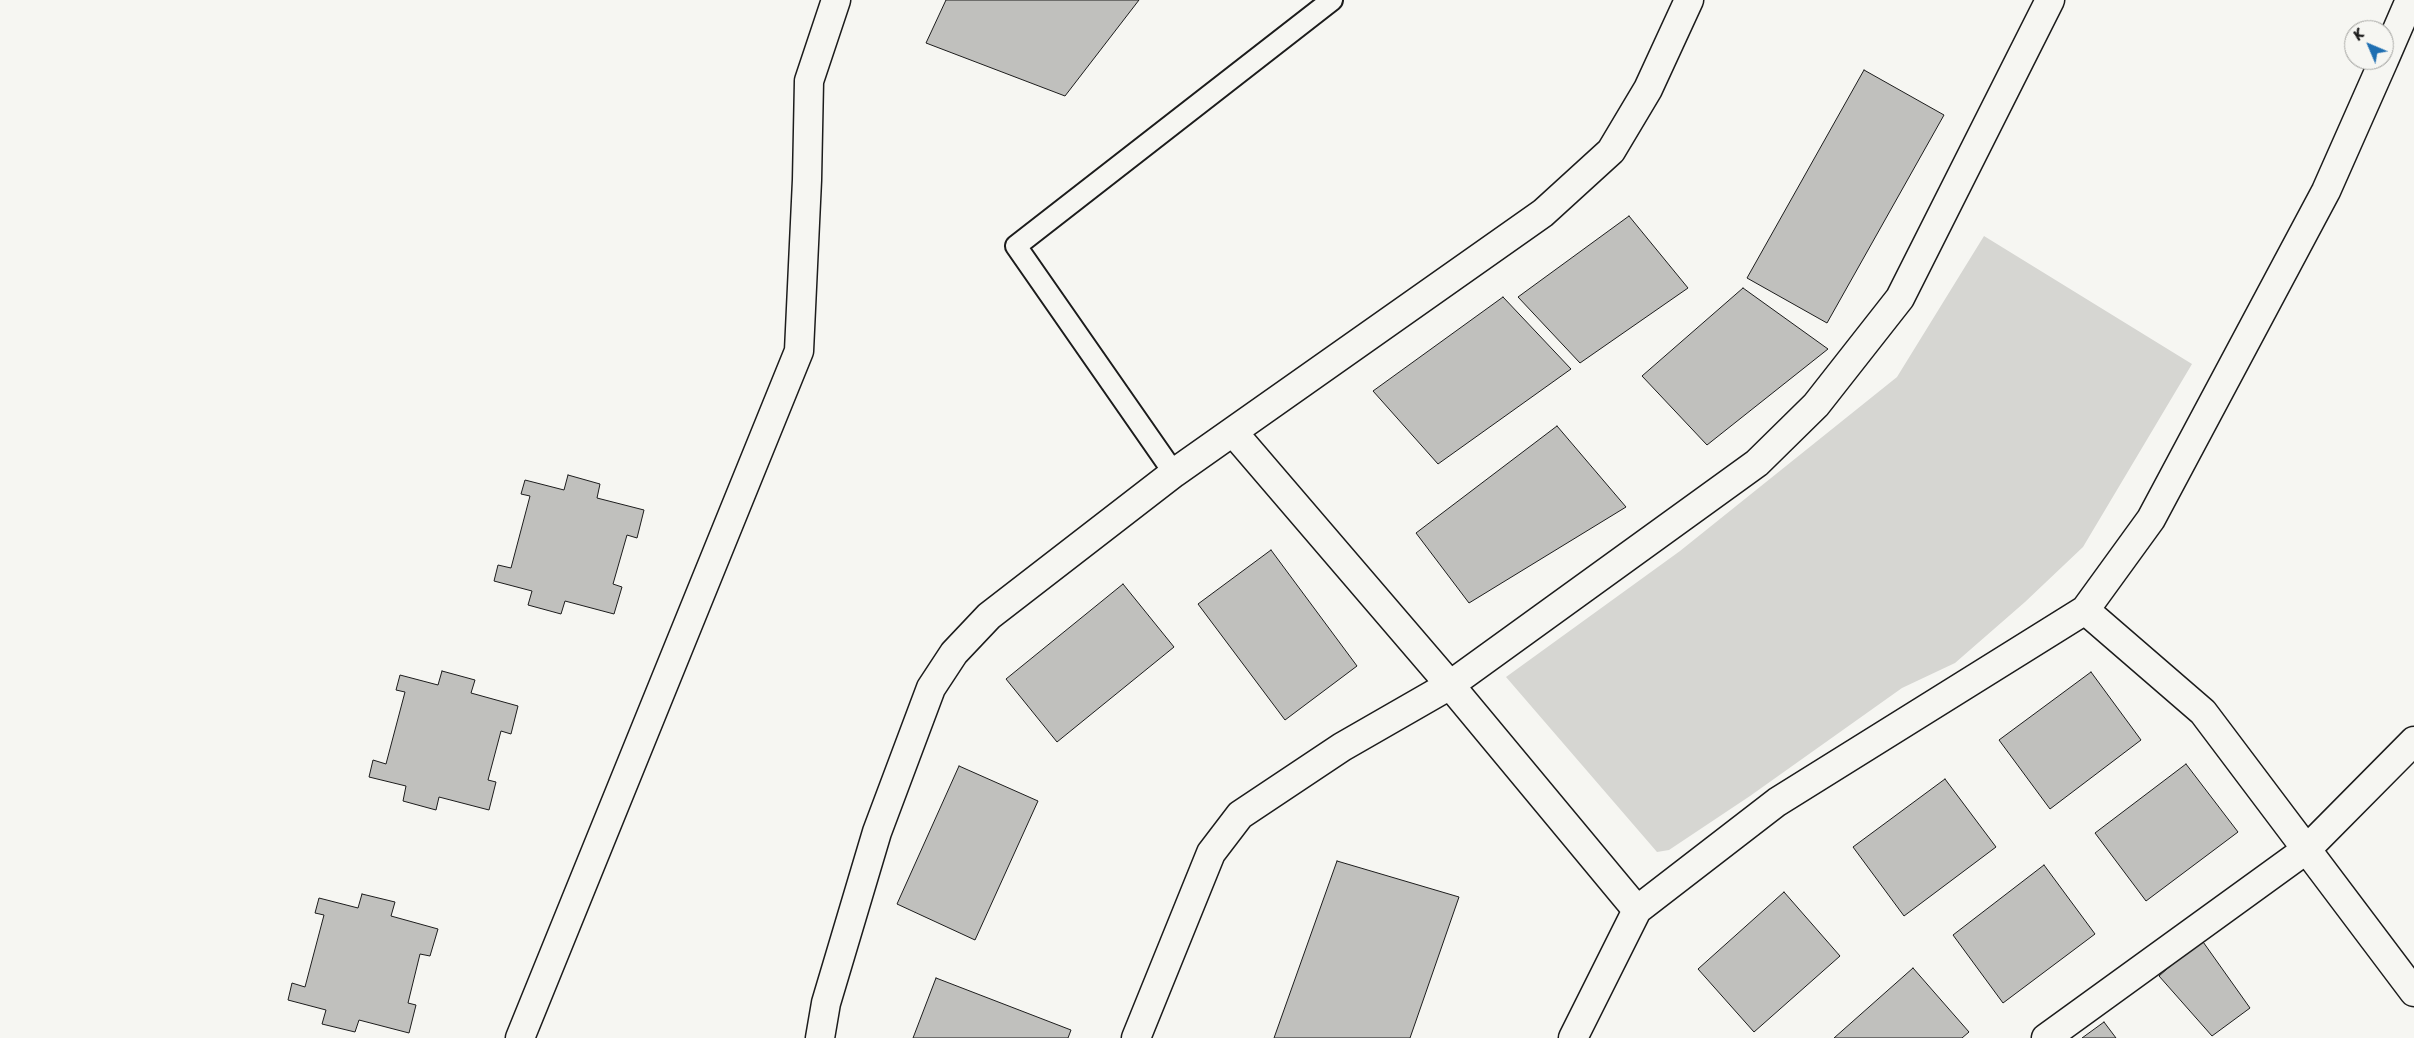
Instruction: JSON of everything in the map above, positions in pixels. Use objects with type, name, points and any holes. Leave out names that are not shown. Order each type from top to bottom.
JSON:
[{"type":"street","points":[[520,1038],[799,351],[807,180],[809,81],[836,0]]},
{"type":"street","points":[[820,1038],[826,1003],[877,832],[931,688],[954,653],[989,616],[1174,473],[1542,213],[1611,151],[1648,89],[1689,0]]},
{"type":"street","points":[[1136,1038],[1211,853],[1240,815],[1342,747],[1450,685],[1757,463],[1816,405],[1900,298],[2050,0]]},
{"type":"street","points":[[2394,34],[2405,6]]},
{"type":"street","points":[[1573,1038],[1637,910],[1777,802],[2085,610],[2151,520],[2326,191],[2380,70]]},
{"type":"street","points":[[1233,432],[1450,685],[1637,910]]},
{"type":"street","points":[[2085,610],[2203,712],[2414,992]]},
{"type":"street","points":[[2046,1038],[2307,849],[2414,741]]},
{"type":"lane","points":[[1174,473],[1016,246],[1332,0]]},
{"type":"shaded area","points":[[1984,236],[2192,364],[2083,547],[2025,602],[1955,663],[1902,688],[1750,796],[1669,850],[1657,852],[1506,677],[1680,551],[1897,377]]},
{"type":"building","points":[[946,0],[1139,0],[1065,96],[926,43]]},
{"type":"building","points":[[1864,70],[1944,115],[1827,323],[1747,278]]},
{"type":"building","points":[[1629,216],[1688,288],[1580,363],[1518,297]]},
{"type":"building","points":[[1743,288],[1828,349],[1707,445],[1642,376]]},
{"type":"building","points":[[1503,297],[1571,369],[1438,464],[1373,391]]},
{"type":"building","points":[[1557,426],[1626,507],[1469,603],[1416,533]]},
{"type":"building","points":[[568,475],[600,484],[597,498],[644,510],[637,538],[627,535],[613,584],[622,587],[614,614],[565,601],[561,614],[528,605],[532,591],[494,581],[498,565],[511,568],[530,496],[521,494],[525,480],[564,490]]},
{"type":"building","points":[[1271,550],[1357,666],[1285,720],[1198,604]]},
{"type":"building","points":[[1123,584],[1174,647],[1057,742],[1006,679]]},
{"type":"building","points":[[442,671],[475,680],[471,693],[518,706],[511,734],[501,731],[488,780],[496,782],[489,810],[439,797],[436,810],[403,801],[406,786],[369,777],[373,760],[386,764],[405,692],[396,690],[400,675],[438,685]]},
{"type":"building","points":[[2091,672],[2141,740],[2050,809],[1999,740]]},
{"type":"building","points":[[2186,764],[2238,832],[2146,901],[2095,833]]},
{"type":"building","points":[[959,766],[1038,801],[975,940],[897,904]]},
{"type":"building","points":[[1945,779],[1996,847],[1904,916],[1853,847]]},
{"type":"building","points":[[1337,861],[1459,897],[1410,1038],[1274,1038]]},
{"type":"building","points":[[2044,865],[2095,934],[2003,1003],[1953,935]]},
{"type":"building","points":[[1784,892],[1840,956],[1754,1032],[1698,969]]},
{"type":"building","points":[[362,894],[395,902],[391,916],[438,929],[430,956],[420,954],[408,1003],[416,1005],[409,1033],[359,1020],[355,1032],[322,1024],[326,1010],[288,1000],[292,983],[305,987],[324,915],[315,913],[319,898],[358,908]]},
{"type":"building","points":[[2201,939],[2250,1008],[2212,1036],[2159,976]]},
{"type":"building","points":[[1913,968],[1969,1032],[1962,1038],[1834,1038]]},
{"type":"building","points":[[936,978],[1071,1030],[1068,1038],[913,1038]]},
{"type":"building","points":[[2104,1022],[2116,1038],[2082,1038]]}]
